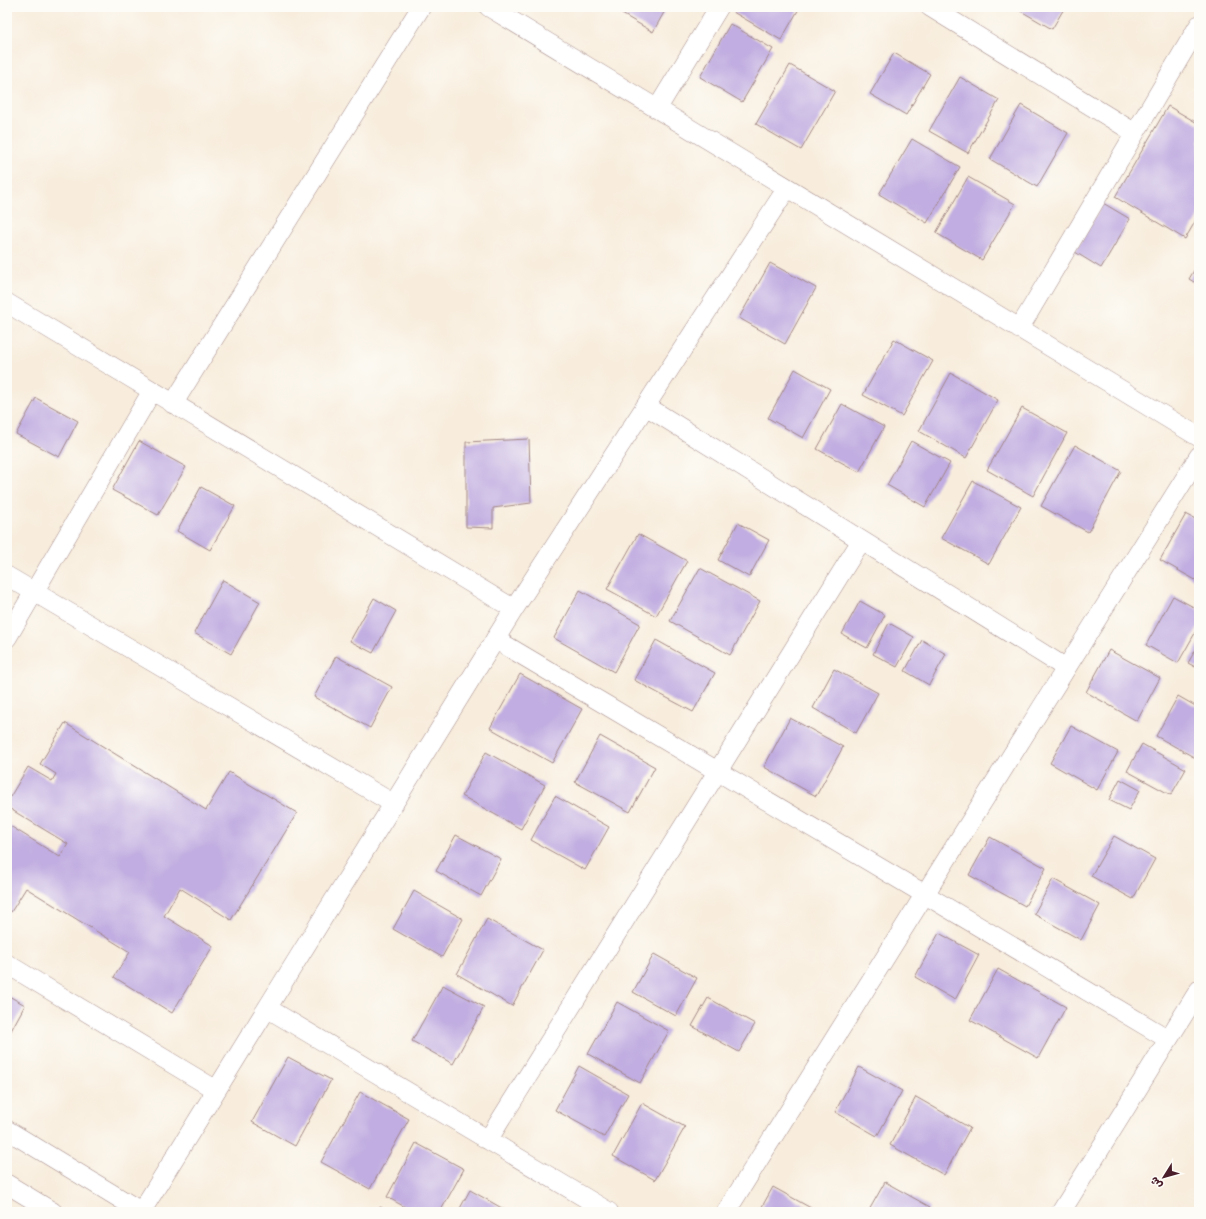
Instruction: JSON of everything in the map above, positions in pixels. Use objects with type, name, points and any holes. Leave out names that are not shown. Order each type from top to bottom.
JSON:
[{"type":"street","points":[[173,404],[421,7]]},
{"type":"street","points":[[489,7],[1199,437]]},
{"type":"street","points":[[657,109],[718,7]]},
{"type":"street","points":[[930,7],[1135,133]]},
{"type":"street","points":[[1019,329],[1199,25]]},
{"type":"street","points":[[7,1130],[142,1212],[495,639],[787,188]]},
{"type":"street","points":[[7,303],[514,609]]},
{"type":"street","points":[[7,638],[152,391]]},
{"type":"street","points":[[646,406],[1066,668]]},
{"type":"street","points":[[726,1212],[1199,456]]},
{"type":"street","points":[[488,1140],[862,541]]},
{"type":"street","points":[[7,576],[394,804]]},
{"type":"street","points":[[495,639],[1168,1039]]},
{"type":"street","points":[[7,964],[216,1090]]},
{"type":"street","points":[[1061,1212],[1199,990]]},
{"type":"street","points":[[267,1008],[609,1212]]},
{"type":"street","points":[[7,1184],[53,1212]]},
{"type":"building","points":[[610,7],[667,7],[653,32]]},
{"type":"building","points":[[735,7],[800,7],[781,40],[733,12]]},
{"type":"building","points":[[1014,7],[1065,7],[1052,29]]},
{"type":"building","points":[[730,24],[773,49],[742,102],[700,77]]},
{"type":"building","points":[[894,53],[930,74],[906,115],[870,94]]},
{"type":"building","points":[[790,65],[835,91],[801,150],[756,124]]},
{"type":"building","points":[[960,77],[999,100],[968,153],[929,131]]},
{"type":"building","points":[[1021,105],[1068,133],[1037,187],[990,159]]},
{"type":"building","points":[[1168,106],[1199,124],[1199,215],[1185,239],[1115,197]]},
{"type":"building","points":[[912,139],[960,167],[927,223],[879,194]]},
{"type":"building","points":[[968,177],[1015,204],[982,260],[936,233]]},
{"type":"building","points":[[1103,203],[1130,219],[1101,268],[1075,252]]},
{"type":"building","points":[[1199,262],[1199,285],[1189,279]]},
{"type":"building","points":[[770,263],[816,288],[785,344],[739,318]]},
{"type":"building","points":[[894,339],[933,361],[902,416],[863,395]]},
{"type":"building","points":[[795,369],[830,389],[803,438],[768,418]]},
{"type":"building","points":[[951,373],[998,400],[966,458],[919,431]]},
{"type":"building","points":[[36,398],[78,421],[59,457],[16,434]]},
{"type":"building","points":[[842,404],[884,427],[859,472],[817,449]]},
{"type":"building","points":[[1022,408],[1067,433],[1033,496],[987,470]]},
{"type":"building","points":[[529,439],[531,503],[493,508],[493,528],[466,527],[466,442]]},
{"type":"building","points":[[139,441],[186,467],[158,515],[112,490]]},
{"type":"building","points":[[911,441],[950,463],[925,507],[887,485]]},
{"type":"building","points":[[1075,445],[1121,471],[1088,532],[1041,506]]},
{"type":"building","points":[[973,481],[1021,507],[989,564],[941,538]]},
{"type":"building","points":[[201,487],[235,506],[210,550],[177,531]]},
{"type":"building","points":[[1186,514],[1199,521],[1199,582],[1160,560]]},
{"type":"building","points":[[738,523],[769,540],[749,577],[718,560]]},
{"type":"building","points":[[638,534],[687,561],[656,616],[607,589]]},
{"type":"building","points":[[700,568],[760,601],[730,655],[670,621]]},
{"type":"building","points":[[223,580],[260,602],[231,654],[194,633]]},
{"type":"building","points":[[580,590],[640,624],[614,672],[554,638]]},
{"type":"building","points":[[1173,596],[1199,610],[1199,626],[1178,663],[1146,645]]},
{"type":"building","points":[[374,598],[396,611],[373,653],[350,641]]},
{"type":"building","points":[[860,601],[885,615],[867,648],[842,634]]},
{"type":"building","points":[[889,623],[914,637],[897,667],[873,654]]},
{"type":"building","points":[[656,640],[715,673],[693,712],[634,680]]},
{"type":"building","points":[[922,640],[946,654],[929,685],[905,671]]},
{"type":"building","points":[[1199,644],[1199,669],[1188,663]]},
{"type":"building","points":[[1109,650],[1160,678],[1137,721],[1086,692]]},
{"type":"building","points":[[336,656],[392,687],[370,728],[314,697]]},
{"type":"building","points":[[834,669],[878,693],[856,733],[813,708]]},
{"type":"building","points":[[520,674],[582,709],[552,763],[490,728]]},
{"type":"building","points":[[1178,696],[1199,708],[1199,760],[1156,736]]},
{"type":"building","points":[[790,718],[843,747],[816,796],[764,767]]},
{"type":"building","points":[[65,723],[206,810],[229,772],[297,813],[231,920],[180,888],[164,916],[213,946],[172,1013],[114,977],[130,952],[26,888],[11,912],[7,910],[7,824],[60,857],[68,844],[7,807],[7,802],[28,767],[52,781],[56,774],[40,764]]},
{"type":"building","points":[[1071,726],[1118,752],[1097,790],[1050,763]]},
{"type":"building","points":[[600,736],[655,767],[630,812],[575,782]]},
{"type":"building","points":[[1142,744],[1186,769],[1171,795],[1127,771]]},
{"type":"building","points":[[486,752],[545,785],[521,829],[462,796]]},
{"type":"building","points":[[1120,779],[1140,790],[1129,810],[1109,800]]},
{"type":"building","points":[[555,796],[609,827],[585,870],[531,840]]},
{"type":"building","points":[[456,835],[501,859],[481,896],[436,871]]},
{"type":"building","points":[[1114,836],[1155,859],[1133,899],[1091,876]]},
{"type":"building","points":[[990,837],[1046,868],[1025,906],[969,875]]},
{"type":"building","points":[[1053,879],[1100,905],[1081,940],[1034,914]]},
{"type":"building","points":[[414,891],[463,919],[442,957],[393,929]]},
{"type":"building","points":[[487,919],[543,950],[512,1006],[457,974]]},
{"type":"building","points":[[939,933],[979,955],[955,1000],[915,977]]},
{"type":"building","points":[[654,954],[697,978],[676,1016],[633,992]]},
{"type":"building","points":[[998,969],[1066,1007],[1038,1058],[970,1020]]},
{"type":"building","points":[[443,985],[484,1007],[453,1064],[412,1041]]},
{"type":"building","points":[[7,995],[25,1005],[7,1038]]},
{"type":"building","points":[[708,998],[755,1024],[739,1052],[692,1026]]},
{"type":"building","points":[[617,1002],[669,1031],[640,1083],[588,1054]]},
{"type":"building","points":[[288,1057],[331,1080],[295,1146],[252,1122]]},
{"type":"building","points":[[579,1066],[628,1094],[604,1137],[555,1110]]},
{"type":"building","points":[[859,1067],[902,1091],[877,1136],[835,1112]]},
{"type":"building","points":[[360,1092],[409,1119],[370,1189],[321,1162]]},
{"type":"building","points":[[916,1097],[970,1128],[944,1175],[890,1145]]},
{"type":"building","points":[[642,1103],[685,1127],[655,1180],[613,1156]]},
{"type":"building","points":[[416,1143],[464,1169],[440,1212],[414,1212],[387,1197]]},
{"type":"building","points":[[885,1182],[930,1207],[927,1212],[868,1212]]},
{"type":"building","points":[[773,1187],[818,1212],[759,1212]]},
{"type":"building","points":[[470,1190],[507,1211],[507,1212],[458,1212]]},
{"type":"building","points":[[380,1207],[390,1212],[377,1212]]}]
